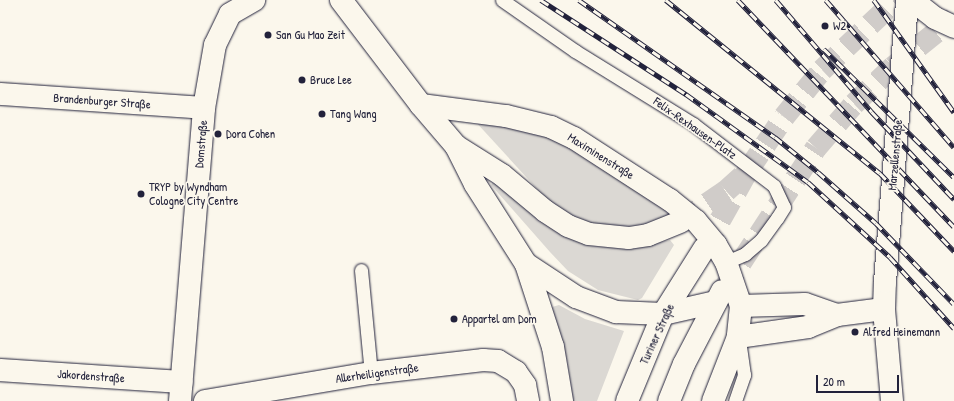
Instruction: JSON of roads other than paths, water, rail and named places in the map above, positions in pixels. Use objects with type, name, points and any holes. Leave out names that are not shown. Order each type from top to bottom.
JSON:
[{"type":"street","name":"Domstraße","points":[[181,392],[204,108],[215,45],[230,14],[254,0]]},
{"type":"street","points":[[341,0],[421,105],[456,146],[475,184],[526,264],[553,347],[562,401]]},
{"type":"street","name":"Marzellenstraße","points":[[892,401],[884,309],[907,0]]},
{"type":"street","points":[[912,0],[935,18],[954,27]]},
{"type":"street","name":"Brandenburger Straße","points":[[0,94],[62,97],[204,108]]},
{"type":"street","name":"Maximinenstraße","points":[[421,105],[535,122],[574,138],[676,204],[696,221],[716,245],[726,262]]},
{"type":"street","points":[[456,146],[502,175],[545,212],[568,226],[589,234],[629,238],[654,233],[680,222]]},
{"type":"street","name":"Turiner Straße","points":[[627,401],[663,314],[704,249]]},
{"type":"street","points":[[712,401],[738,337],[741,306],[726,262]]},
{"type":"street","points":[[526,264],[561,288],[594,305],[616,312],[663,314],[699,308],[719,297],[684,364],[669,401]]},
{"type":"street","points":[[741,306],[806,304],[837,315]]},
{"type":"street","points":[[738,337],[808,327],[837,315],[884,309]]},
{"type":"street","name":"Allerheiligenstraße","points":[[205,401],[371,372],[483,360],[498,361],[516,372],[525,385],[528,401]]},
{"type":"street","name":"Jakordenstraße","points":[[0,370],[181,392]]},
{"type":"lane","name":"Felix-Rexhausen-Platz","points":[[502,0],[575,51],[693,124],[774,186],[784,207],[761,240],[745,254],[726,262]]},
{"type":"lane","points":[[360,270],[371,372]]},
{"type":"lane","points":[[736,401],[744,375],[738,337]]},
{"type":"tunnel","points":[[704,249],[747,172],[784,117],[822,70],[896,0]]},
{"type":"tunnel","points":[[723,290],[816,148],[854,104],[893,67],[954,18]]},
{"type":"tunnel","points":[[680,222],[726,191],[747,172]]},
{"type":"railway","points":[[541,0],[686,94],[808,182],[890,257],[954,328]]},
{"type":"railway","points":[[579,0],[775,137],[818,172],[876,223],[954,304]]},
{"type":"railway","points":[[666,0],[880,173],[954,251]]},
{"type":"railway","points":[[738,0],[954,227]]},
{"type":"railway","points":[[776,0],[872,112],[954,199]]},
{"type":"railway","points":[[826,0],[954,147]]},
{"type":"railway","points":[[874,0],[954,112]]},
{"type":"railway","points":[[824,49],[954,177]]},
{"type":"place","name":"W2","points":[[825,26]]},
{"type":"place","name":"San Gu Mao Zeit","points":[[268,35]]},
{"type":"place","name":"Bruce Lee","points":[[302,80]]},
{"type":"place","name":"Tang Wang","points":[[322,114]]},
{"type":"place","name":"Dora Cohen","points":[[218,134]]},
{"type":"place","name":"TRYP by Wyndham Cologne City Centre","points":[[141,194]]},
{"type":"place","name":"Appartel am Dom","points":[[454,319]]},
{"type":"place","name":"Alfred Heinemann","points":[[855,332]]}]
